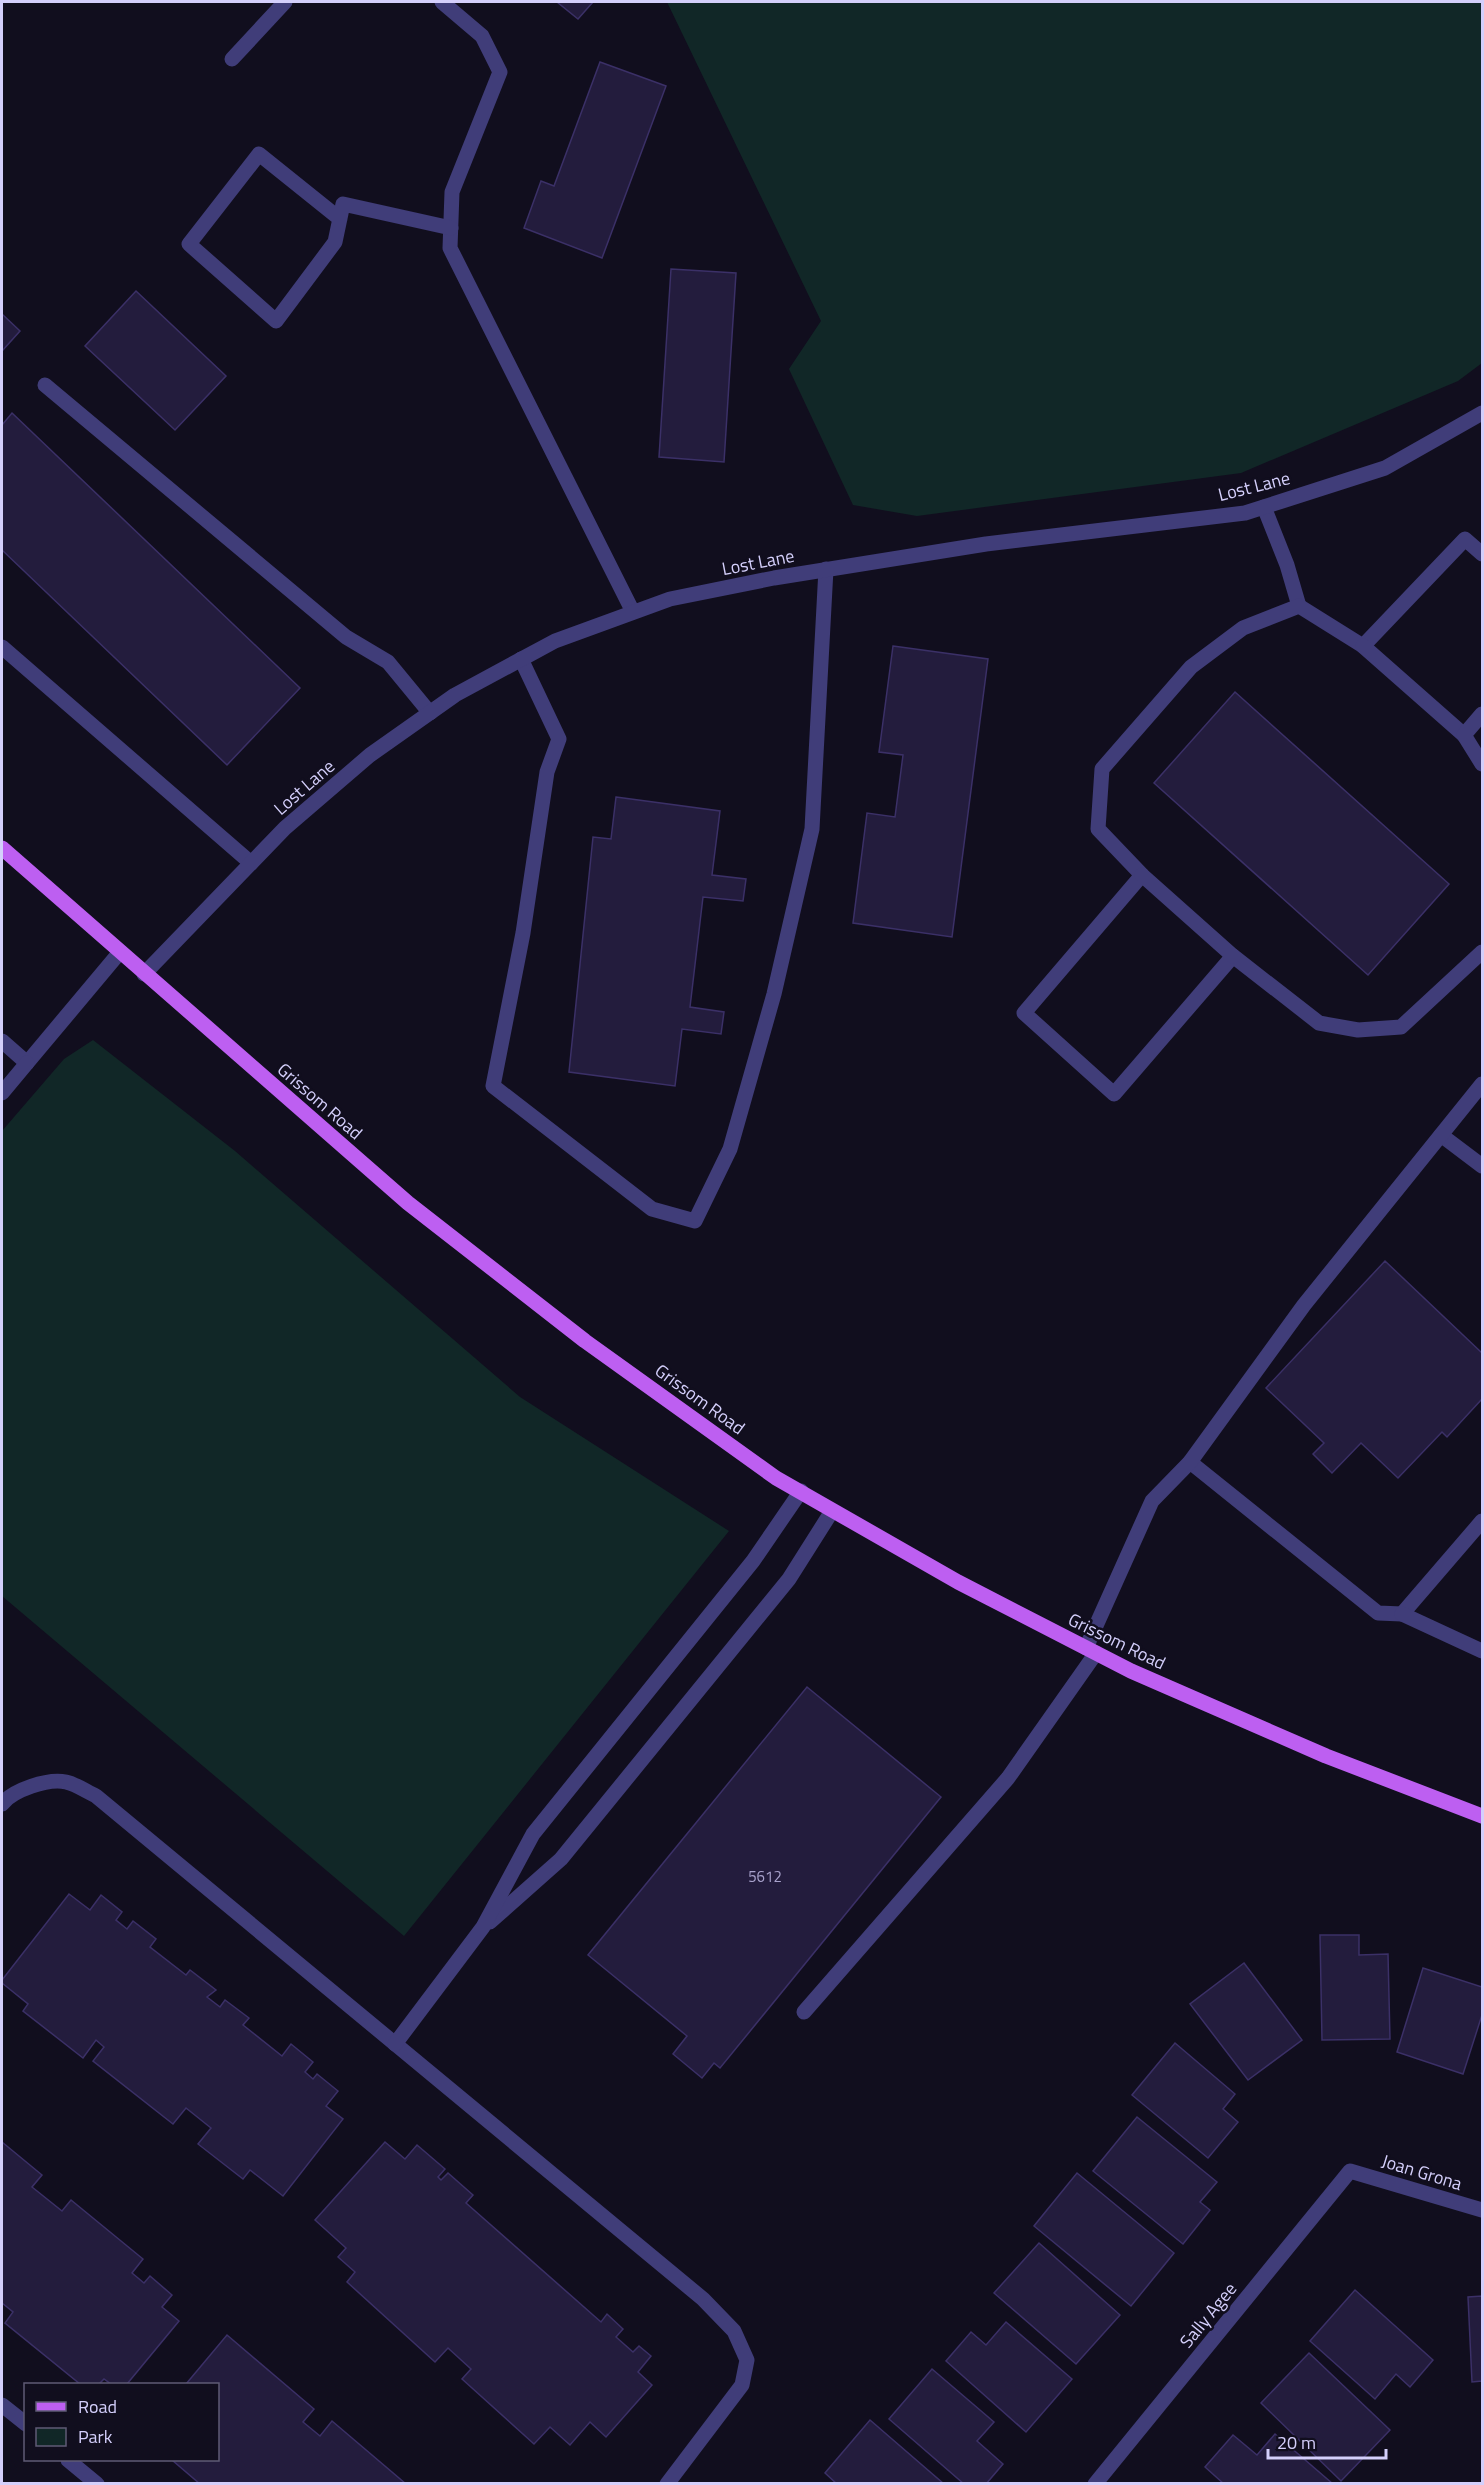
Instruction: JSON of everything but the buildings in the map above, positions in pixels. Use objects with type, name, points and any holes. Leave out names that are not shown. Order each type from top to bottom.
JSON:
[{"type":"main road","name":"Grissom Road","points":[[2,848],[417,1211],[585,1341],[776,1478],[958,1582],[1131,1671],[1326,1756],[1482,1816]]},
{"type":"street","points":[[232,59],[285,2]]},
{"type":"street","points":[[442,2],[482,36],[500,72],[452,192],[450,248],[633,612]]},
{"type":"street","points":[[340,219],[259,154],[189,244],[276,321],[335,242],[340,219],[343,204],[451,228]]},
{"type":"street","points":[[45,385],[346,637],[388,662],[430,713]]},
{"type":"street","name":"Lost Lane","points":[[144,974],[285,828],[370,755],[455,695],[555,641],[670,599],[826,569],[986,544],[1245,513],[1384,468],[1482,413]]},
{"type":"street","points":[[1263,507],[1287,565],[1299,606],[1364,646],[1464,735],[1482,764]]},
{"type":"street","points":[[1364,646],[1465,539],[1482,555]]},
{"type":"street","points":[[521,660],[559,739],[547,772],[523,933],[493,1086],[652,1209],[695,1221],[730,1149],[774,994],[812,829],[826,569]]},
{"type":"street","points":[[1299,606],[1243,628],[1191,667],[1102,769],[1098,829],[1142,875],[1233,956],[1319,1023],[1358,1030],[1401,1027],[1482,952]]},
{"type":"street","points":[[2,647],[251,863]]},
{"type":"street","points":[[1464,735],[1482,714]]},
{"type":"street","points":[[1142,875],[1024,1013],[1106,1087],[1114,1094],[1233,956]]},
{"type":"street","points":[[2,1092],[120,952]]},
{"type":"street","points":[[2,1041],[27,1063]]},
{"type":"street","points":[[804,2012],[1008,1778],[1091,1650],[1152,1501],[1190,1462],[1304,1305],[1482,1084]]},
{"type":"street","points":[[1442,1135],[1482,1166]]},
{"type":"street","points":[[1190,1462],[1378,1613],[1402,1614],[1482,1650]]},
{"type":"street","points":[[395,2044],[483,1928],[532,1834],[753,1561],[801,1491]]},
{"type":"street","points":[[483,1928],[561,1859],[789,1579],[832,1511]]},
{"type":"street","points":[[1402,1614],[1482,1521]]},
{"type":"street","points":[[2,1804],[7,1798],[33,1785],[65,1782],[96,1796],[704,2300],[734,2331],[747,2360],[742,2385],[667,2484]]},
{"type":"street","name":"Joan Grona","points":[[1350,2171],[1482,2210]]},
{"type":"street","name":"Sally Agee","points":[[1095,2484],[1350,2171]]},
{"type":"street","points":[[2,2405],[24,2422]]},
{"type":"street","points":[[69,2461],[97,2484]]},
{"type":"green space","points":[[667,2],[1482,2],[1482,363],[1458,381],[1241,473],[917,516],[853,505],[789,369],[821,321]]},
{"type":"green space","points":[[93,1040],[235,1151],[520,1397],[729,1531],[404,1936],[2,1596],[2,1131],[64,1059]]}]
